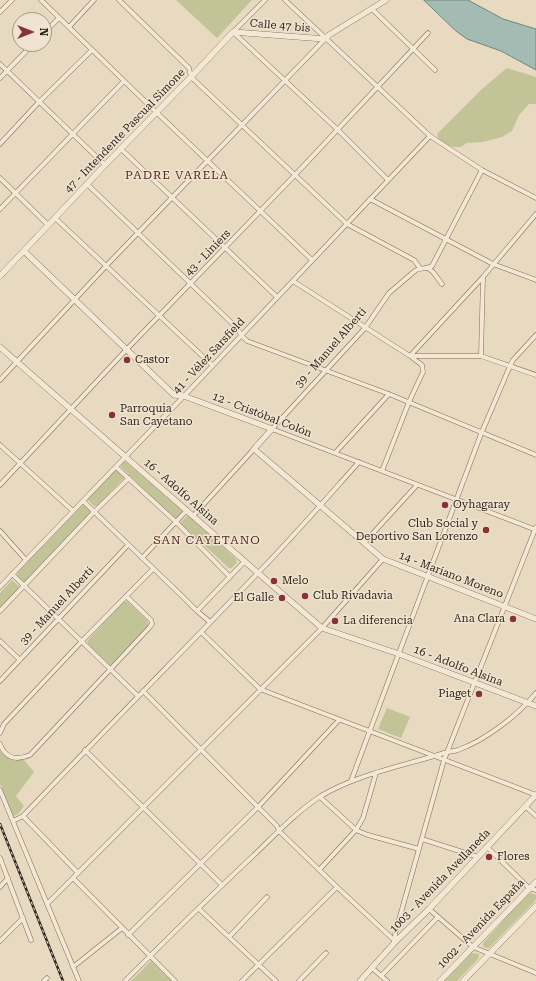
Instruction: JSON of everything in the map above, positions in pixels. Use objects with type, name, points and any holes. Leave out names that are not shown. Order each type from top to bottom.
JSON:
[{"type":"street","points":[[0,12],[12,0]]},
{"type":"street","points":[[41,0],[208,162],[312,260]]},
{"type":"street","points":[[69,27],[94,0]]},
{"type":"street","points":[[119,0],[189,68],[192,77],[347,224],[414,260],[420,268],[428,268],[432,266],[482,170]]},
{"type":"street","name":"47 - Intendente Pascual Simone","points":[[0,276],[265,0]]},
{"type":"street","points":[[285,0],[430,136],[482,170],[536,198]]},
{"type":"street","points":[[0,380],[106,266],[208,162],[325,38],[386,0]]},
{"type":"street","points":[[372,8],[435,70]]},
{"type":"street","points":[[52,25],[59,18]]},
{"type":"street","points":[[233,32],[338,130],[388,180]]},
{"type":"street","name":"Calle 47 bis","points":[[233,32],[325,38]]},
{"type":"street","name":"43 - Liniers","points":[[0,485],[127,349],[226,248],[338,130],[428,33]]},
{"type":"street","points":[[0,144],[39,102],[92,50]]},
{"type":"street","points":[[0,78],[25,52]]},
{"type":"street","points":[[0,64],[105,165]]},
{"type":"street","points":[[0,209],[124,81]]},
{"type":"street","name":"41 - Vélez Sarsfield","points":[[0,587],[184,396],[430,136]]},
{"type":"street","points":[[121,149],[277,297]]},
{"type":"street","points":[[0,178],[48,225]]},
{"type":"street","points":[[87,184],[238,329],[247,341],[390,394],[482,434],[536,455]]},
{"type":"street","points":[[370,199],[493,264],[536,280]]},
{"type":"street","points":[[410,356],[483,276],[536,214]]},
{"type":"street","points":[[55,218],[212,365]]},
{"type":"street","name":"12 - Cristóbal Colón","points":[[24,251],[174,395],[184,396],[536,529]]},
{"type":"street","name":"39 - Manuel Alberti","points":[[193,516],[365,328],[389,293],[420,268]]},
{"type":"street","points":[[428,268],[442,284]]},
{"type":"street","points":[[482,356],[483,276]]},
{"type":"street","points":[[293,280],[422,365],[423,368],[382,471]]},
{"type":"street","points":[[351,781],[482,434],[510,366],[513,360],[536,335]]},
{"type":"street","name":"16 - Adolfo Alsina","points":[[0,347],[322,628],[399,654],[536,706]]},
{"type":"street","points":[[410,356],[482,356],[536,375]]},
{"type":"street","points":[[335,453],[390,394]]},
{"type":"street","points":[[0,445],[73,511]]},
{"type":"street","name":"14 - Mariano Moreno","points":[[254,449],[383,559],[536,619]]},
{"type":"street","points":[[13,821],[22,816],[258,573],[359,462]]},
{"type":"street","points":[[116,467],[176,522],[230,577]]},
{"type":"street","points":[[0,611],[94,512],[129,478]]},
{"type":"street","points":[[364,543],[417,485]]},
{"type":"street","points":[[82,501],[210,622]]},
{"type":"street","points":[[142,558],[187,510]]},
{"type":"street","points":[[396,941],[395,934],[444,760],[536,529]]},
{"type":"street","points":[[0,531],[26,560]]},
{"type":"street","name":"39 - Manuel Alberti","points":[[0,681],[128,545]]},
{"type":"street","points":[[47,904],[322,628],[383,559]]},
{"type":"street","points":[[197,611],[245,561]]},
{"type":"street","points":[[0,733],[4,724],[82,641],[153,569]]},
{"type":"street","points":[[12,574],[138,696]]},
{"type":"street","points":[[1,746],[5,754],[10,756],[18,758],[30,755],[152,624],[151,620],[126,596]]},
{"type":"street","points":[[201,632],[260,689],[536,795]]},
{"type":"street","points":[[0,641],[20,660]]},
{"type":"street","points":[[143,691],[277,826],[279,831],[396,941]]},
{"type":"street","points":[[125,981],[222,885],[298,813],[320,797],[351,781],[458,750],[474,742],[510,719],[528,703],[536,693]]},
{"type":"street","points":[[128,935],[258,807],[339,720]]},
{"type":"street","points":[[85,750],[222,885]]},
{"type":"street","points":[[319,870],[356,830],[363,818],[376,773]]},
{"type":"street","points":[[0,790],[79,981]]},
{"type":"street","name":"1003 - Avenida Avellaneda","points":[[360,981],[396,941],[478,858],[536,795]]},
{"type":"street","points":[[320,797],[356,830],[368,835],[419,849]]},
{"type":"street","points":[[526,806],[536,816]]},
{"type":"street","points":[[22,816],[78,873]]},
{"type":"street","points":[[422,838],[478,858]]},
{"type":"street","points":[[487,847],[529,888],[536,890]]},
{"type":"street","points":[[0,858],[31,940]]},
{"type":"street","points":[[0,887],[8,878]]},
{"type":"street","points":[[74,878],[174,981]]},
{"type":"street","name":"1002 - Avenida España","points":[[440,981],[536,882]]},
{"type":"street","points":[[242,981],[337,887]]},
{"type":"street","points":[[229,937],[267,897]]},
{"type":"street","points":[[463,981],[536,906]]},
{"type":"street","points":[[199,909],[276,981]]},
{"type":"street","points":[[429,909],[473,947],[536,973]]},
{"type":"street","points":[[381,976],[438,917]]},
{"type":"street","points":[[0,941],[22,918]]},
{"type":"street","points":[[74,967],[122,928]]},
{"type":"street","points":[[300,981],[326,953]]},
{"type":"street","points":[[372,968],[387,981]]},
{"type":"green space","points":[[176,0],[252,0],[217,38]]},
{"type":"green space","points":[[507,68],[536,77],[536,104],[529,104],[519,115],[512,131],[502,137],[483,142],[467,143],[461,147],[452,147],[439,140],[437,134],[482,89]]},
{"type":"green space","points":[[124,462],[126,462],[182,510],[177,518],[174,518],[121,467]]},
{"type":"green space","points":[[116,469],[125,477],[97,506],[94,506],[88,498]]},
{"type":"green space","points":[[83,505],[85,505],[91,512],[25,582],[23,582],[17,576],[18,572]]},
{"type":"green space","points":[[188,515],[236,559],[237,562],[232,568],[229,568],[181,524],[181,522]]},
{"type":"green space","points":[[12,580],[19,586],[19,589],[0,609],[0,593]]},
{"type":"green space","points":[[124,601],[128,602],[147,620],[149,625],[114,663],[110,665],[89,645],[87,641]]},
{"type":"green space","points":[[387,708],[410,717],[401,738],[378,729]]},
{"type":"green space","points":[[0,751],[10,759],[23,759],[34,772],[16,796],[24,806],[18,814],[13,816],[0,784]]},
{"type":"green space","points":[[528,893],[536,895],[534,902],[489,948],[483,946],[483,943]]},
{"type":"green space","points":[[471,953],[479,954],[478,959],[457,981],[445,981]]},
{"type":"green space","points":[[151,961],[171,981],[131,981]]},
{"type":"shaded area","points":[[424,0],[468,0],[503,19],[536,29],[536,70],[501,51],[467,39],[456,31]]},
{"type":"railway","points":[[0,824],[63,981]]},
{"type":"place","name":"Castor","points":[[127,360]]},
{"type":"place","name":"Parroquia San Cayetano","points":[[112,415]]},
{"type":"place","name":"Oyhagaray","points":[[445,505]]},
{"type":"place","name":"Club Social y Deportivo San Lorenzo","points":[[486,530]]},
{"type":"place","name":"Melo","points":[[274,581]]},
{"type":"place","name":"Club Rivadavia","points":[[305,596]]},
{"type":"place","name":"El Galle","points":[[282,598]]},
{"type":"place","name":"Ana Clara","points":[[513,619]]},
{"type":"place","name":"La diferencia","points":[[335,621]]},
{"type":"place","name":"Piaget","points":[[479,694]]},
{"type":"place","name":"Flores","points":[[489,857]]},
{"type":"district","name":"PADRE VARELA","points":[[177,175]]},
{"type":"district","name":"SAN CAYETANO","points":[[207,540]]}]
